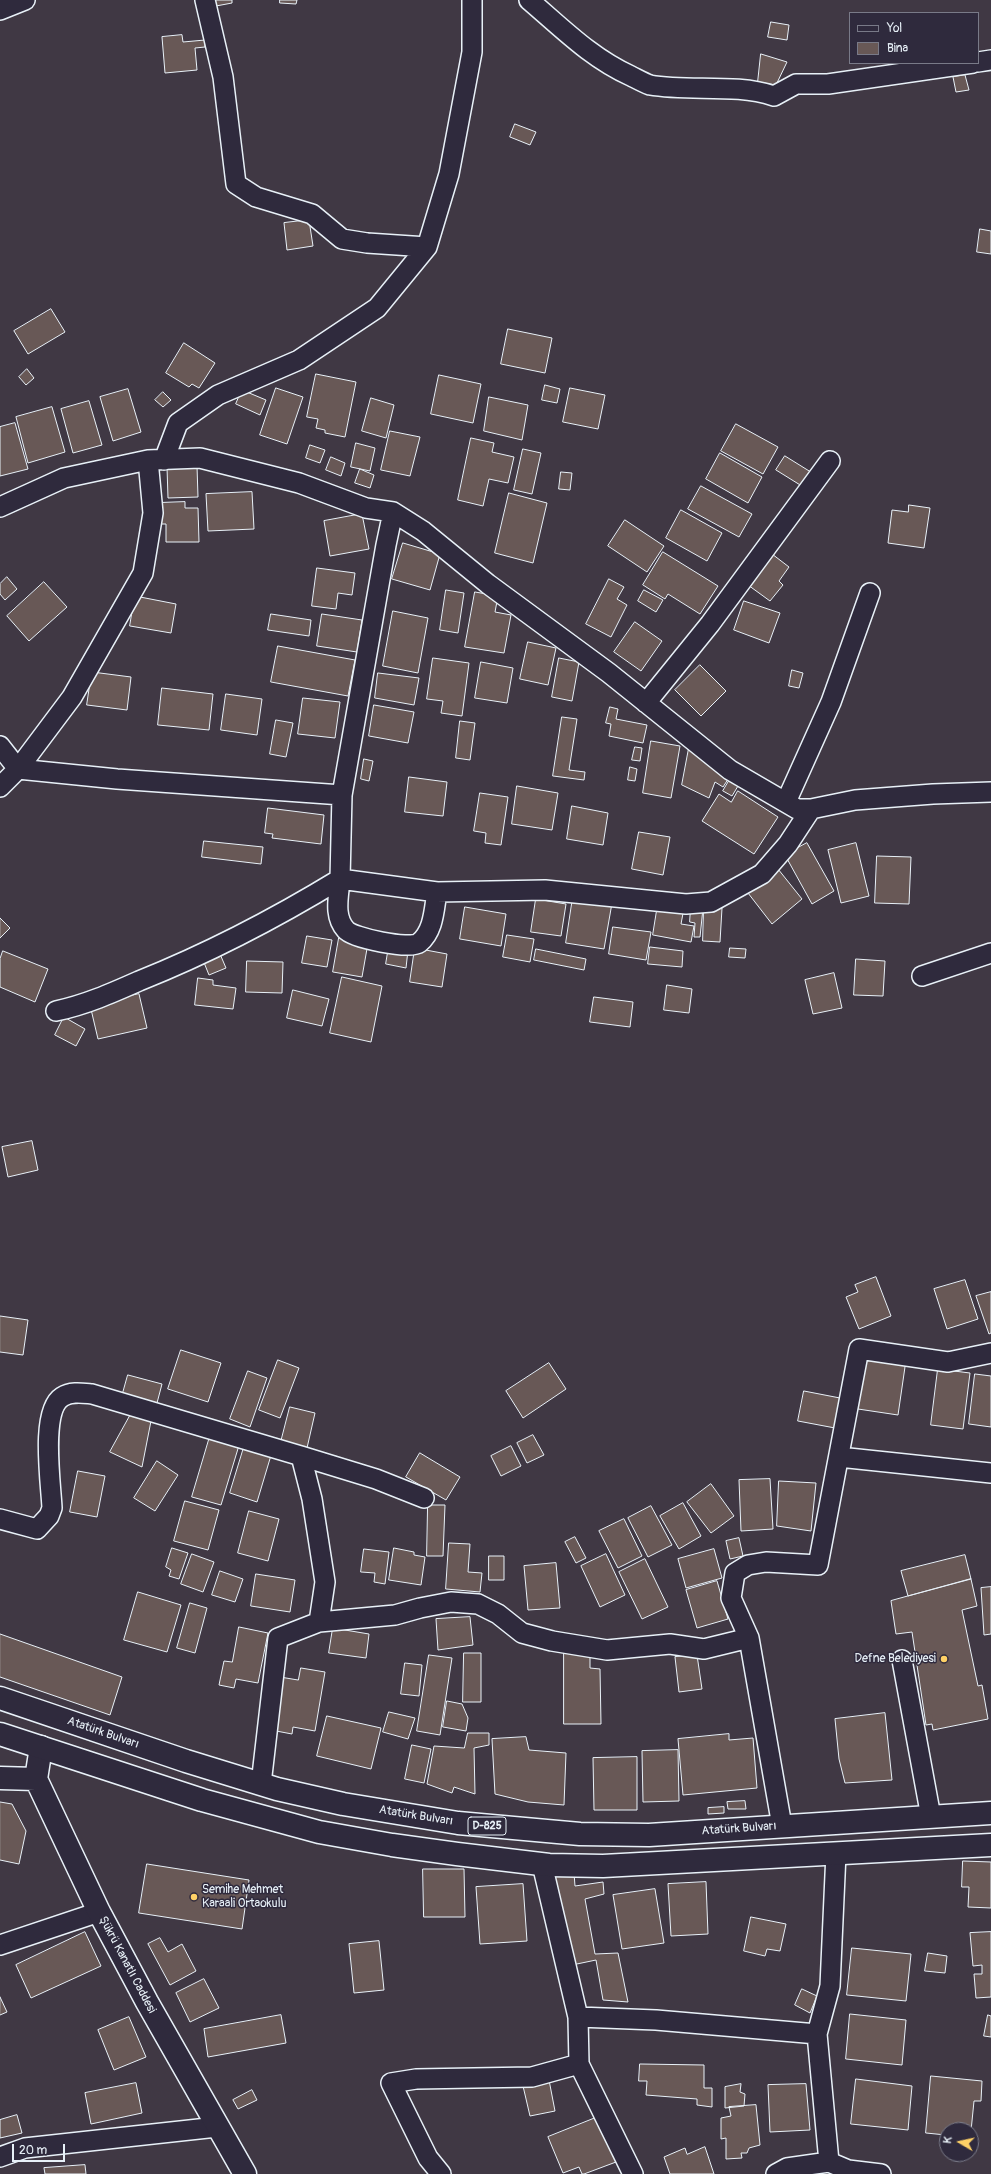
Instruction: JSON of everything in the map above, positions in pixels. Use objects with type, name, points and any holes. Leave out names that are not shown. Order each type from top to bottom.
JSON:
[{"type":"main road","name":"Atatürk Bulvarı","points":[[0,1698],[186,1761],[261,1784],[343,1804],[458,1823],[545,1832],[649,1835],[991,1813]]},
{"type":"main road","points":[[0,1778],[36,1780],[41,1747],[52,1716]]},
{"type":"main road","points":[[0,1734],[202,1800],[284,1824],[392,1845],[542,1864],[603,1866],[991,1845]]},
{"type":"main road","name":"Şükrü Kanatlı Caddesi","points":[[36,1780],[98,1912],[216,2127],[245,2174]]},
{"type":"street","points":[[0,10],[25,0]]},
{"type":"street","points":[[205,0],[223,77],[236,184],[256,197],[312,214],[342,239],[367,243],[427,247]]},
{"type":"street","points":[[0,787],[18,769],[72,697],[143,573],[153,513],[156,460],[178,423],[218,394],[299,360],[377,308],[427,247],[449,174],[472,52],[472,0]]},
{"type":"street","points":[[529,0],[575,41],[609,67],[649,84],[712,90],[737,89],[761,91],[774,96],[796,84],[828,84],[966,64]]},
{"type":"street","points":[[979,62],[991,60]]},
{"type":"street","points":[[0,507],[64,478],[156,460],[200,458],[299,483],[366,508],[394,512],[423,531],[488,584],[609,673],[730,770],[797,808],[811,809],[855,800],[933,794],[991,792]]},
{"type":"street","points":[[646,703],[710,624],[830,461]]},
{"type":"street","points":[[394,512],[386,545],[342,795],[338,912],[346,930],[356,936],[414,946],[420,942],[431,926],[436,892]]},
{"type":"street","points":[[786,802],[831,702],[870,593]]},
{"type":"street","points":[[0,746],[18,769],[342,795]]},
{"type":"street","points":[[56,1011],[79,1006],[177,966],[296,906],[340,879],[436,892],[545,890],[686,904],[711,902],[762,874],[788,844],[811,809]]},
{"type":"street","points":[[922,976],[991,953]]},
{"type":"street","points":[[782,1826],[749,1638],[731,1598],[735,1573],[748,1565],[766,1562],[818,1565],[860,1349],[948,1362],[991,1353]]},
{"type":"street","points":[[0,1519],[36,1528],[49,1516],[52,1508],[49,1423],[53,1408],[61,1397],[75,1393],[92,1394],[301,1456],[376,1479],[424,1498]]},
{"type":"street","points":[[301,1456],[312,1499],[325,1582],[319,1622]]},
{"type":"street","points":[[839,1456],[991,1473]]},
{"type":"street","points":[[261,1784],[278,1638],[319,1622],[396,1615],[420,1608],[451,1602],[478,1604],[498,1614],[522,1633],[552,1641],[607,1650],[670,1644],[704,1649],[749,1638]]},
{"type":"street","points":[[902,1660],[931,1817]]},
{"type":"street","points":[[829,2162],[817,2034],[830,1986],[836,1853]]},
{"type":"street","points":[[542,1864],[578,2017],[579,2064],[634,2174]]},
{"type":"street","points":[[0,1945],[98,1912]]},
{"type":"street","points":[[578,2017],[656,2020],[817,2034]]},
{"type":"street","points":[[441,2174],[428,2158],[391,2083],[416,2079],[532,2077],[579,2064]]},
{"type":"street","points":[[0,2157],[25,2148],[216,2127]]},
{"type":"street","points":[[776,2174],[787,2168],[829,2162],[848,2170],[881,2174]]},
{"type":"building","points":[[215,0],[232,0],[232,3],[216,6]]},
{"type":"building","points":[[280,0],[297,0],[296,4],[280,3]]},
{"type":"building","points":[[771,22],[789,25],[787,40],[768,37]]},
{"type":"building","points":[[182,35],[183,42],[205,40],[205,47],[195,48],[197,70],[165,73],[162,37]]},
{"type":"building","points":[[761,54],[787,62],[776,85],[758,82]]},
{"type":"building","points":[[965,75],[969,90],[956,92],[953,77]]},
{"type":"building","points":[[515,124],[536,132],[530,145],[510,137]]},
{"type":"building","points":[[309,220],[313,246],[287,250],[284,223]]},
{"type":"building","points":[[980,229],[991,231],[991,254],[977,252]]},
{"type":"building","points":[[51,309],[65,332],[28,354],[14,331]]},
{"type":"building","points":[[508,329],[552,338],[545,373],[501,364]]},
{"type":"building","points":[[184,343],[215,363],[199,388],[192,384],[189,387],[166,373]]},
{"type":"building","points":[[27,369],[34,378],[26,385],[19,377]]},
{"type":"building","points":[[316,374],[356,382],[345,437],[325,433],[325,430],[316,428],[318,419],[307,417]]},
{"type":"building","points":[[439,375],[481,384],[473,423],[431,414]]},
{"type":"building","points":[[545,385],[560,389],[557,403],[542,400]]},
{"type":"building","points":[[276,388],[303,397],[287,444],[260,435]]},
{"type":"building","points":[[570,388],[605,395],[598,429],[563,422]]},
{"type":"building","points":[[128,389],[141,432],[113,441],[100,397]]},
{"type":"building","points":[[242,390],[266,400],[260,415],[236,404]]},
{"type":"building","points":[[163,392],[171,400],[163,407],[155,400]]},
{"type":"building","points":[[489,397],[528,405],[522,440],[484,431]]},
{"type":"building","points":[[371,398],[394,405],[386,438],[362,431]]},
{"type":"building","points":[[89,401],[102,445],[73,453],[61,409]]},
{"type":"building","points":[[52,407],[65,452],[28,463],[16,417]]},
{"type":"building","points":[[15,423],[28,469],[0,476],[0,427]]},
{"type":"building","points":[[736,424],[778,447],[763,474],[721,451]]},
{"type":"building","points":[[390,431],[420,437],[410,476],[381,470]]},
{"type":"building","points":[[471,438],[494,443],[492,452],[514,457],[508,483],[489,479],[483,506],[458,500]]},
{"type":"building","points":[[356,443],[375,448],[370,471],[351,467]]},
{"type":"building","points":[[310,445],[325,450],[320,463],[306,458]]},
{"type":"building","points":[[523,449],[541,453],[532,494],[514,490]]},
{"type":"building","points":[[720,453],[762,477],[748,503],[706,479]]},
{"type":"building","points":[[785,456],[814,474],[805,488],[776,470]]},
{"type":"building","points":[[331,457],[345,463],[341,476],[326,470]]},
{"type":"building","points":[[197,466],[198,497],[168,498],[167,467]]},
{"type":"building","points":[[360,469],[374,475],[370,488],[355,483]]},
{"type":"building","points":[[561,472],[572,473],[570,490],[559,489]]},
{"type":"building","points":[[701,486],[752,514],[739,537],[688,509]]},
{"type":"building","points":[[252,492],[254,529],[208,531],[206,494]]},
{"type":"building","points":[[509,493],[547,503],[533,563],[495,553]]},
{"type":"building","points":[[185,502],[185,508],[198,508],[199,542],[166,542],[166,524],[159,524],[158,503]]},
{"type":"building","points":[[909,505],[930,508],[924,548],[888,543],[892,510],[908,512]]},
{"type":"building","points":[[681,510],[722,533],[707,561],[666,538]]},
{"type":"building","points":[[362,514],[369,549],[330,556],[324,521]]},
{"type":"building","points":[[625,520],[664,546],[647,572],[608,546]]},
{"type":"building","points":[[403,543],[440,554],[430,590],[392,579]]},
{"type":"building","points":[[663,552],[718,586],[700,614],[668,594],[665,599],[643,585]]},
{"type":"building","points":[[772,554],[789,567],[779,581],[783,585],[770,601],[748,585]]},
{"type":"building","points":[[317,568],[355,573],[352,595],[338,593],[336,609],[312,606]]},
{"type":"building","points":[[7,577],[17,589],[5,600],[0,594],[0,584]]},
{"type":"building","points":[[609,579],[624,587],[617,599],[627,605],[611,637],[586,624]]},
{"type":"building","points":[[44,582],[67,607],[29,641],[7,616]]},
{"type":"building","points":[[446,590],[464,593],[458,633],[440,630]]},
{"type":"building","points":[[644,590],[663,600],[656,612],[638,601]]},
{"type":"building","points":[[475,592],[498,596],[495,612],[511,615],[504,653],[465,647]]},
{"type":"building","points":[[135,596],[176,604],[171,633],[130,626]]},
{"type":"building","points":[[744,601],[780,613],[769,643],[734,630]]},
{"type":"building","points":[[393,611],[428,618],[418,673],[383,666]]},
{"type":"building","points":[[271,614],[311,620],[309,636],[268,630]]},
{"type":"building","points":[[322,614],[362,620],[357,652],[317,646]]},
{"type":"building","points":[[635,622],[662,641],[641,671],[614,652]]},
{"type":"building","points":[[528,642],[556,648],[548,685],[520,679]]},
{"type":"building","points":[[278,646],[355,660],[348,696],[271,682]]},
{"type":"building","points":[[433,658],[469,663],[462,716],[441,713],[443,701],[427,699]]},
{"type":"building","points":[[559,658],[579,662],[572,701],[552,697]]},
{"type":"building","points":[[481,662],[513,668],[507,703],[475,698]]},
{"type":"building","points":[[700,665],[726,691],[701,716],[675,690]]},
{"type":"building","points":[[792,670],[803,673],[799,688],[789,686]]},
{"type":"building","points":[[92,672],[131,677],[127,710],[87,705]]},
{"type":"building","points":[[378,673],[419,678],[414,705],[375,698]]},
{"type":"building","points":[[162,688],[213,694],[209,730],[158,725]]},
{"type":"building","points":[[226,694],[262,699],[257,735],[221,730]]},
{"type":"building","points":[[303,698],[340,702],[335,738],[298,734]]},
{"type":"building","points":[[374,705],[414,712],[408,743],[369,736]]},
{"type":"building","points":[[610,707],[618,709],[616,719],[647,725],[643,743],[609,736],[611,724],[606,723]]},
{"type":"building","points":[[562,717],[577,719],[569,770],[585,772],[584,780],[553,776]]},
{"type":"building","points":[[276,720],[293,723],[286,757],[270,754]]},
{"type":"building","points":[[460,721],[475,723],[470,760],[456,758]]},
{"type":"building","points":[[651,741],[680,746],[671,798],[643,793]]},
{"type":"building","points":[[635,747],[642,748],[640,761],[632,760]]},
{"type":"building","points":[[689,748],[732,773],[723,787],[715,782],[709,798],[682,785]]},
{"type":"building","points":[[364,759],[373,761],[369,781],[361,779]]},
{"type":"building","points":[[630,767],[637,769],[635,781],[628,780]]},
{"type":"building","points":[[732,776],[741,781],[732,796],[723,791]]},
{"type":"building","points":[[409,777],[447,782],[443,816],[405,812]]},
{"type":"building","points":[[517,786],[558,793],[552,830],[512,824]]},
{"type":"building","points":[[738,791],[778,817],[754,854],[702,821],[719,794],[731,802]]},
{"type":"building","points":[[480,793],[508,797],[501,845],[485,843],[486,833],[474,831]]},
{"type":"building","points":[[572,806],[608,813],[603,845],[567,839]]},
{"type":"building","points":[[268,808],[324,815],[321,844],[272,838],[273,834],[265,833]]},
{"type":"building","points":[[639,832],[670,837],[663,875],[632,869]]},
{"type":"building","points":[[204,841],[263,847],[261,864],[202,857]]},
{"type":"building","points":[[807,843],[834,891],[812,904],[785,855]]},
{"type":"building","points":[[856,843],[869,896],[841,903],[828,850]]},
{"type":"building","points":[[877,856],[911,857],[909,904],[875,903]]},
{"type":"building","points":[[778,869],[802,899],[772,924],[748,893]]},
{"type":"building","points":[[573,897],[612,903],[604,949],[566,943]]},
{"type":"building","points":[[536,899],[566,904],[561,936],[531,932]]},
{"type":"building","points":[[658,904],[684,908],[681,924],[694,926],[691,942],[653,935]]},
{"type":"building","points":[[465,907],[506,914],[501,946],[460,939]]},
{"type":"building","points":[[691,907],[703,908],[700,937],[694,937],[695,923],[690,922]]},
{"type":"building","points":[[704,907],[722,908],[720,942],[703,941]]},
{"type":"building","points":[[0,918],[10,928],[0,938]]},
{"type":"building","points":[[613,927],[651,932],[646,960],[609,954]]},
{"type":"building","points":[[507,935],[534,939],[530,962],[503,957]]},
{"type":"building","points":[[307,936],[332,940],[327,967],[302,963]]},
{"type":"building","points":[[339,938],[368,943],[362,977],[333,972]]},
{"type":"building","points":[[389,946],[408,950],[406,968],[386,964]]},
{"type":"building","points":[[650,947],[683,951],[682,967],[648,964]]},
{"type":"building","points":[[415,948],[447,954],[442,987],[410,982]]},
{"type":"building","points":[[730,948],[746,949],[745,958],[729,957]]},
{"type":"building","points":[[536,949],[586,959],[584,970],[534,960]]},
{"type":"building","points":[[3,951],[48,969],[35,1002],[0,987],[0,959]]},
{"type":"building","points":[[220,954],[226,968],[209,975],[203,960]]},
{"type":"building","points":[[856,959],[885,961],[883,996],[854,995]]},
{"type":"building","points":[[247,961],[283,962],[282,993],[246,992]]},
{"type":"building","points":[[834,973],[842,1008],[813,1014],[805,980]]},
{"type":"building","points":[[342,977],[382,986],[371,1042],[330,1033]]},
{"type":"building","points":[[198,978],[213,980],[213,985],[236,988],[233,1009],[195,1005]]},
{"type":"building","points":[[667,985],[692,989],[689,1013],[664,1010]]},
{"type":"building","points":[[293,990],[329,999],[322,1026],[287,1018]]},
{"type":"building","points":[[139,994],[147,1028],[98,1039],[90,1005]]},
{"type":"building","points":[[594,997],[633,1002],[630,1027],[590,1022]]},
{"type":"building","points":[[64,1017],[85,1029],[76,1046],[55,1035]]},
{"type":"building","points":[[32,1141],[38,1170],[8,1177],[2,1147]]},
{"type":"building","points":[[876,1277],[891,1316],[859,1329],[846,1297],[858,1292],[855,1285]]},
{"type":"building","points":[[965,1280],[978,1319],[947,1329],[934,1289]]},
{"type":"building","points":[[991,1292],[991,1333],[989,1334],[976,1296]]},
{"type":"building","points":[[0,1316],[28,1320],[23,1355],[0,1352]]},
{"type":"building","points":[[181,1350],[221,1363],[208,1402],[168,1389]]},
{"type":"building","points":[[865,1355],[906,1360],[898,1415],[858,1409]]},
{"type":"building","points":[[278,1360],[299,1368],[280,1418],[259,1410]]},
{"type":"building","points":[[549,1363],[566,1389],[523,1418],[506,1391]]},
{"type":"building","points":[[938,1369],[970,1373],[963,1429],[931,1425]]},
{"type":"building","points":[[248,1371],[267,1378],[250,1427],[230,1419]]},
{"type":"building","points":[[975,1374],[991,1376],[991,1427],[969,1424]]},
{"type":"building","points":[[128,1375],[162,1384],[157,1403],[123,1393]]},
{"type":"building","points":[[804,1391],[840,1398],[835,1428],[798,1421]]},
{"type":"building","points":[[290,1407],[315,1413],[307,1448],[281,1442]]},
{"type":"building","points":[[131,1414],[151,1421],[142,1467],[110,1452]]},
{"type":"building","points":[[211,1433],[240,1442],[221,1505],[192,1497]]},
{"type":"building","points":[[533,1435],[544,1455],[527,1463],[517,1443]]},
{"type":"building","points":[[245,1444],[272,1452],[257,1502],[230,1493]]},
{"type":"building","points":[[511,1446],[521,1466],[501,1476],[491,1456]]},
{"type":"building","points":[[420,1453],[460,1477],[446,1500],[406,1477]]},
{"type":"building","points":[[157,1461],[178,1475],[155,1511],[134,1498]]},
{"type":"building","points":[[78,1471],[105,1476],[97,1517],[70,1512]]},
{"type":"building","points":[[770,1479],[773,1529],[741,1531],[739,1480]]},
{"type":"building","points":[[779,1481],[816,1483],[811,1531],[777,1526]]},
{"type":"building","points":[[711,1484],[734,1516],[711,1533],[687,1502]]},
{"type":"building","points":[[185,1501],[219,1510],[208,1550],[174,1541]]},
{"type":"building","points":[[683,1503],[701,1536],[679,1549],[660,1516]]},
{"type":"building","points":[[428,1505],[445,1505],[443,1556],[427,1556]]},
{"type":"building","points":[[651,1506],[672,1545],[648,1557],[628,1518]]},
{"type":"building","points":[[249,1511],[279,1519],[268,1561],[238,1553]]},
{"type":"building","points":[[624,1519],[642,1556],[618,1568],[599,1531]]},
{"type":"building","points":[[575,1537],[586,1558],[576,1563],[565,1542]]},
{"type":"building","points":[[739,1538],[743,1556],[730,1559],[726,1541]]},
{"type":"building","points":[[449,1543],[470,1544],[468,1572],[482,1573],[480,1592],[446,1589]]},
{"type":"building","points":[[172,1548],[188,1553],[179,1579],[169,1576],[171,1570],[166,1567]]},
{"type":"building","points":[[394,1548],[414,1552],[414,1555],[425,1557],[421,1585],[389,1580]]},
{"type":"building","points":[[364,1549],[389,1552],[385,1584],[374,1582],[375,1573],[361,1572]]},
{"type":"building","points":[[714,1549],[722,1578],[686,1588],[678,1559]]},
{"type":"building","points":[[192,1554],[214,1562],[203,1592],[181,1584]]},
{"type":"building","points":[[606,1554],[625,1595],[600,1607],[581,1566]]},
{"type":"building","points":[[965,1555],[971,1579],[908,1596],[901,1571]]},
{"type":"building","points":[[489,1556],[504,1556],[504,1580],[489,1580]]},
{"type":"building","points":[[645,1559],[668,1607],[642,1619],[619,1572]]},
{"type":"building","points":[[556,1563],[560,1608],[528,1610],[524,1566]]},
{"type":"building","points":[[220,1571],[243,1579],[235,1602],[212,1595]]},
{"type":"building","points":[[256,1574],[295,1580],[290,1612],[251,1606]]},
{"type":"building","name":"Defne Belediyesi","points":[[971,1579],[977,1606],[962,1610],[978,1686],[982,1685],[988,1719],[933,1730],[932,1724],[926,1725],[912,1632],[896,1634],[891,1601]]},
{"type":"building","points":[[717,1581],[728,1619],[697,1628],[686,1590]]},
{"type":"building","points":[[991,1587],[991,1634],[984,1635],[981,1588]]},
{"type":"building","points":[[138,1592],[181,1605],[167,1652],[124,1640]]},
{"type":"building","points":[[190,1603],[207,1608],[195,1653],[177,1648]]},
{"type":"building","points":[[470,1617],[473,1645],[438,1650],[436,1619]]},
{"type":"building","points":[[239,1627],[268,1633],[258,1683],[236,1679],[234,1688],[219,1685],[224,1661],[232,1662]]},
{"type":"building","points":[[333,1628],[369,1634],[366,1658],[329,1653]]},
{"type":"building","points":[[0,1634],[122,1677],[110,1715],[0,1677]]},
{"type":"building","points":[[464,1653],[481,1653],[481,1702],[463,1702]]},
{"type":"building","points":[[564,1653],[590,1653],[590,1668],[600,1669],[601,1724],[564,1724]]},
{"type":"building","points":[[429,1655],[452,1658],[440,1735],[417,1731]]},
{"type":"building","points":[[697,1655],[702,1689],[679,1692],[675,1657]]},
{"type":"building","points":[[405,1663],[422,1665],[419,1696],[401,1694]]},
{"type":"building","points":[[301,1668],[325,1672],[315,1731],[293,1727],[292,1734],[271,1730],[280,1677],[298,1680]]},
{"type":"building","points":[[447,1701],[462,1704],[468,1718],[466,1731],[443,1727]]},
{"type":"building","points":[[389,1712],[415,1718],[408,1739],[383,1732]]},
{"type":"building","points":[[885,1713],[892,1780],[845,1783],[839,1759],[835,1719]]},
{"type":"building","points":[[327,1716],[381,1728],[371,1769],[317,1756]]},
{"type":"building","points":[[468,1733],[489,1733],[489,1745],[474,1748],[475,1794],[454,1787],[452,1793],[427,1784],[434,1746],[464,1748]]},
{"type":"building","points":[[729,1734],[729,1740],[753,1738],[757,1788],[683,1795],[678,1739]]},
{"type":"building","points":[[526,1737],[529,1750],[566,1753],[564,1805],[528,1802],[495,1794],[492,1739]]},
{"type":"building","points":[[412,1745],[431,1749],[424,1783],[405,1779]]},
{"type":"building","points":[[678,1750],[679,1801],[643,1802],[642,1751]]},
{"type":"building","points":[[637,1757],[637,1810],[594,1810],[593,1758]]},
{"type":"building","points":[[745,1801],[746,1809],[728,1809],[727,1802]]},
{"type":"building","points":[[0,1802],[12,1804],[26,1831],[19,1864],[0,1860]]},
{"type":"building","points":[[724,1807],[724,1813],[708,1814],[708,1808]]},
{"type":"building","points":[[963,1861],[991,1862],[991,1908],[968,1907],[969,1887],[962,1887]]},
{"type":"building","name":"Semihe Mehmet Karaali Ortaokulu","points":[[147,1864],[249,1880],[242,1929],[139,1913]]},
{"type":"building","points":[[423,1869],[464,1869],[465,1917],[424,1917]]},
{"type":"building","points":[[574,1873],[575,1886],[603,1882],[604,1894],[585,1899],[595,1954],[618,1953],[628,2002],[603,2000],[596,1960],[572,1965],[554,1876]]},
{"type":"building","points":[[706,1882],[708,1934],[671,1936],[668,1884]]},
{"type":"building","points":[[523,1884],[527,1941],[480,1944],[476,1887]]},
{"type":"building","points":[[655,1889],[664,1943],[622,1949],[613,1895]]},
{"type":"building","points":[[751,1917],[786,1924],[780,1951],[767,1949],[765,1956],[744,1951]]},
{"type":"building","points":[[85,1932],[101,1966],[31,1998],[16,1965]]},
{"type":"building","points":[[991,1932],[991,1997],[976,1998],[974,1974],[982,1974],[982,1965],[973,1966],[970,1933]]},
{"type":"building","points":[[160,1938],[168,1952],[182,1944],[196,1971],[170,1985],[148,1944]]},
{"type":"building","points":[[379,1941],[384,1990],[354,1993],[349,1944]]},
{"type":"building","points":[[852,1948],[911,1954],[906,2001],[847,1995]]},
{"type":"building","points":[[928,1953],[947,1956],[945,1973],[925,1971]]},
{"type":"building","points":[[204,1979],[219,2008],[190,2022],[176,1993]]},
{"type":"building","points":[[802,1989],[817,1996],[810,2013],[795,2005]]},
{"type":"building","points":[[0,1997],[7,2012],[0,2015]]},
{"type":"building","points":[[850,2014],[906,2020],[902,2065],[846,2059]]},
{"type":"building","points":[[281,2015],[286,2043],[208,2057],[204,2029]]},
{"type":"building","points":[[988,2015],[991,2016],[991,2037],[984,2036]]},
{"type":"building","points":[[129,2017],[146,2057],[114,2070],[98,2030]]},
{"type":"building","points":[[640,2064],[704,2065],[704,2088],[712,2088],[712,2107],[697,2105],[697,2099],[646,2095],[647,2081],[639,2081]]},
{"type":"building","points":[[931,2076],[982,2081],[981,2101],[974,2101],[972,2122],[939,2122],[939,2134],[926,2133]]},
{"type":"building","points":[[856,2079],[912,2086],[908,2130],[851,2124]]},
{"type":"building","points":[[549,2080],[555,2111],[530,2116],[523,2086]]},
{"type":"building","points":[[136,2083],[142,2113],[91,2124],[85,2093]]},
{"type":"building","points":[[741,2084],[740,2092],[745,2094],[744,2106],[725,2108],[725,2087]]},
{"type":"building","points":[[806,2084],[810,2130],[770,2132],[768,2085]]},
{"type":"building","points":[[252,2090],[257,2100],[238,2109],[233,2100]]},
{"type":"building","points":[[756,2105],[760,2145],[749,2148],[747,2153],[741,2153],[742,2158],[726,2159],[726,2138],[721,2139],[721,2118],[731,2116],[729,2107]]},
{"type":"building","points":[[17,2115],[22,2133],[0,2138],[0,2120]]},
{"type":"building","points":[[598,2117],[616,2162],[584,2174],[582,2174],[579,2167],[563,2173],[548,2137]]},
{"type":"building","points":[[705,2147],[714,2174],[670,2174],[664,2157],[685,2148],[687,2154]]},
{"type":"building","points":[[85,2165],[86,2174],[45,2174],[44,2168]]},
{"type":"place","name":"Defne Belediyesi","points":[[944,1659]]},
{"type":"place","name":"Semihe Mehmet Karaali Ortaokulu","points":[[194,1897]]}]
